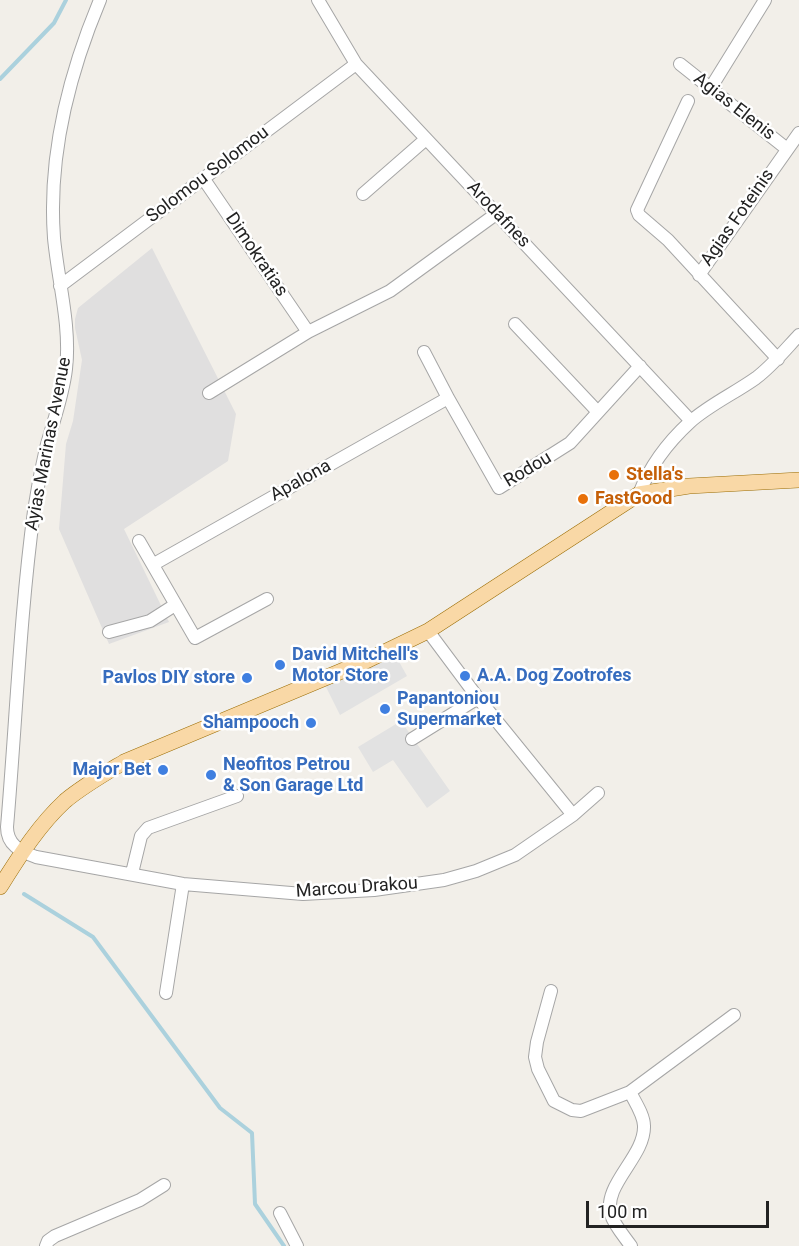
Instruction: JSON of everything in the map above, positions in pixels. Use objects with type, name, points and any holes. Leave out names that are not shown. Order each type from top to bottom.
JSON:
[{"type":"main road","points":[[0,887],[22,852],[66,801],[103,774],[124,762],[368,660],[428,631],[639,494],[689,486],[799,480]]},
{"type":"street","name":"Ayias Marinas Avenue","points":[[22,852],[8,838],[7,827],[34,512],[46,450],[66,370],[66,332],[52,207],[54,174],[59,137],[81,52],[100,0]]},
{"type":"street","name":"Arodafnes","points":[[318,0],[356,64],[691,421]]},
{"type":"street","points":[[710,89],[765,0]]},
{"type":"street","name":"Solomou Solomou","points":[[60,286],[356,64]]},
{"type":"street","name":"Agias Elenis","points":[[681,64],[787,149]]},
{"type":"street","points":[[687,101],[637,210],[639,215],[668,240],[777,359]]},
{"type":"street","name":"Agias Foteinis","points":[[699,275],[799,133]]},
{"type":"street","points":[[363,194],[426,140]]},
{"type":"street","name":"Dimokratias","points":[[203,178],[308,332]]},
{"type":"street","points":[[209,393],[308,332],[390,291],[496,214]]},
{"type":"street","points":[[514,324],[597,411]]},
{"type":"street","points":[[639,494],[652,466],[691,421],[758,376],[799,335]]},
{"type":"street","name":"Rodou","points":[[424,352],[499,488],[570,443],[640,366]]},
{"type":"street","name":"Apalona","points":[[154,564],[448,398]]},
{"type":"street","points":[[139,541],[195,638],[267,599]]},
{"type":"street","points":[[109,632],[150,621],[175,605]]},
{"type":"street","points":[[428,631],[478,698],[573,815]]},
{"type":"street","points":[[412,739],[478,698]]},
{"type":"street","name":"Marcou Drakou","points":[[22,852],[183,884],[303,894],[374,890],[444,880],[476,871],[515,855],[573,815],[598,793]]},
{"type":"street","points":[[132,873],[141,836],[148,828],[237,796]]},
{"type":"street","points":[[166,993],[183,884]]},
{"type":"street","points":[[551,991],[535,1057],[538,1069],[554,1101],[572,1110],[581,1111],[630,1092],[734,1015]]},
{"type":"street","points":[[630,1092],[644,1123],[644,1134],[636,1153],[614,1190],[610,1213],[631,1246]]},
{"type":"street","points":[[46,1246],[48,1241],[55,1236],[140,1200],[164,1185]]},
{"type":"street","points":[[280,1213],[297,1246]]},
{"type":"shaded area","points":[[152,248],[236,414],[228,461],[124,529],[169,622],[109,644],[59,529],[66,444],[73,421],[82,360],[75,319],[78,308]]},
{"type":"shaded area","points":[[392,649],[407,676],[340,715],[322,679]]},
{"type":"shaded area","points":[[401,721],[450,791],[427,808],[393,760],[373,772],[358,747]]},
{"type":"waterway","points":[[0,79],[54,23],[66,0]]},
{"type":"waterway","points":[[24,894],[93,937],[220,1108],[252,1133],[255,1204],[284,1246]]},
{"type":"place","name":"Stella's","points":[[614,475]]},
{"type":"place","name":"FastGood","points":[[583,499]]},
{"type":"place","name":"David Mitchell's Motor Store","points":[[280,665]]},
{"type":"place","name":"A.A. Dog Zootrofes","points":[[465,676]]},
{"type":"place","name":"Pavlos DIY store","points":[[247,678]]},
{"type":"place","name":"Papantoniou Supermarket","points":[[385,709]]},
{"type":"place","name":"Shampooch","points":[[311,723]]},
{"type":"place","name":"Major Bet","points":[[163,770]]},
{"type":"place","name":"Neofitos Petrou & Son Garage Ltd","points":[[211,775]]}]
